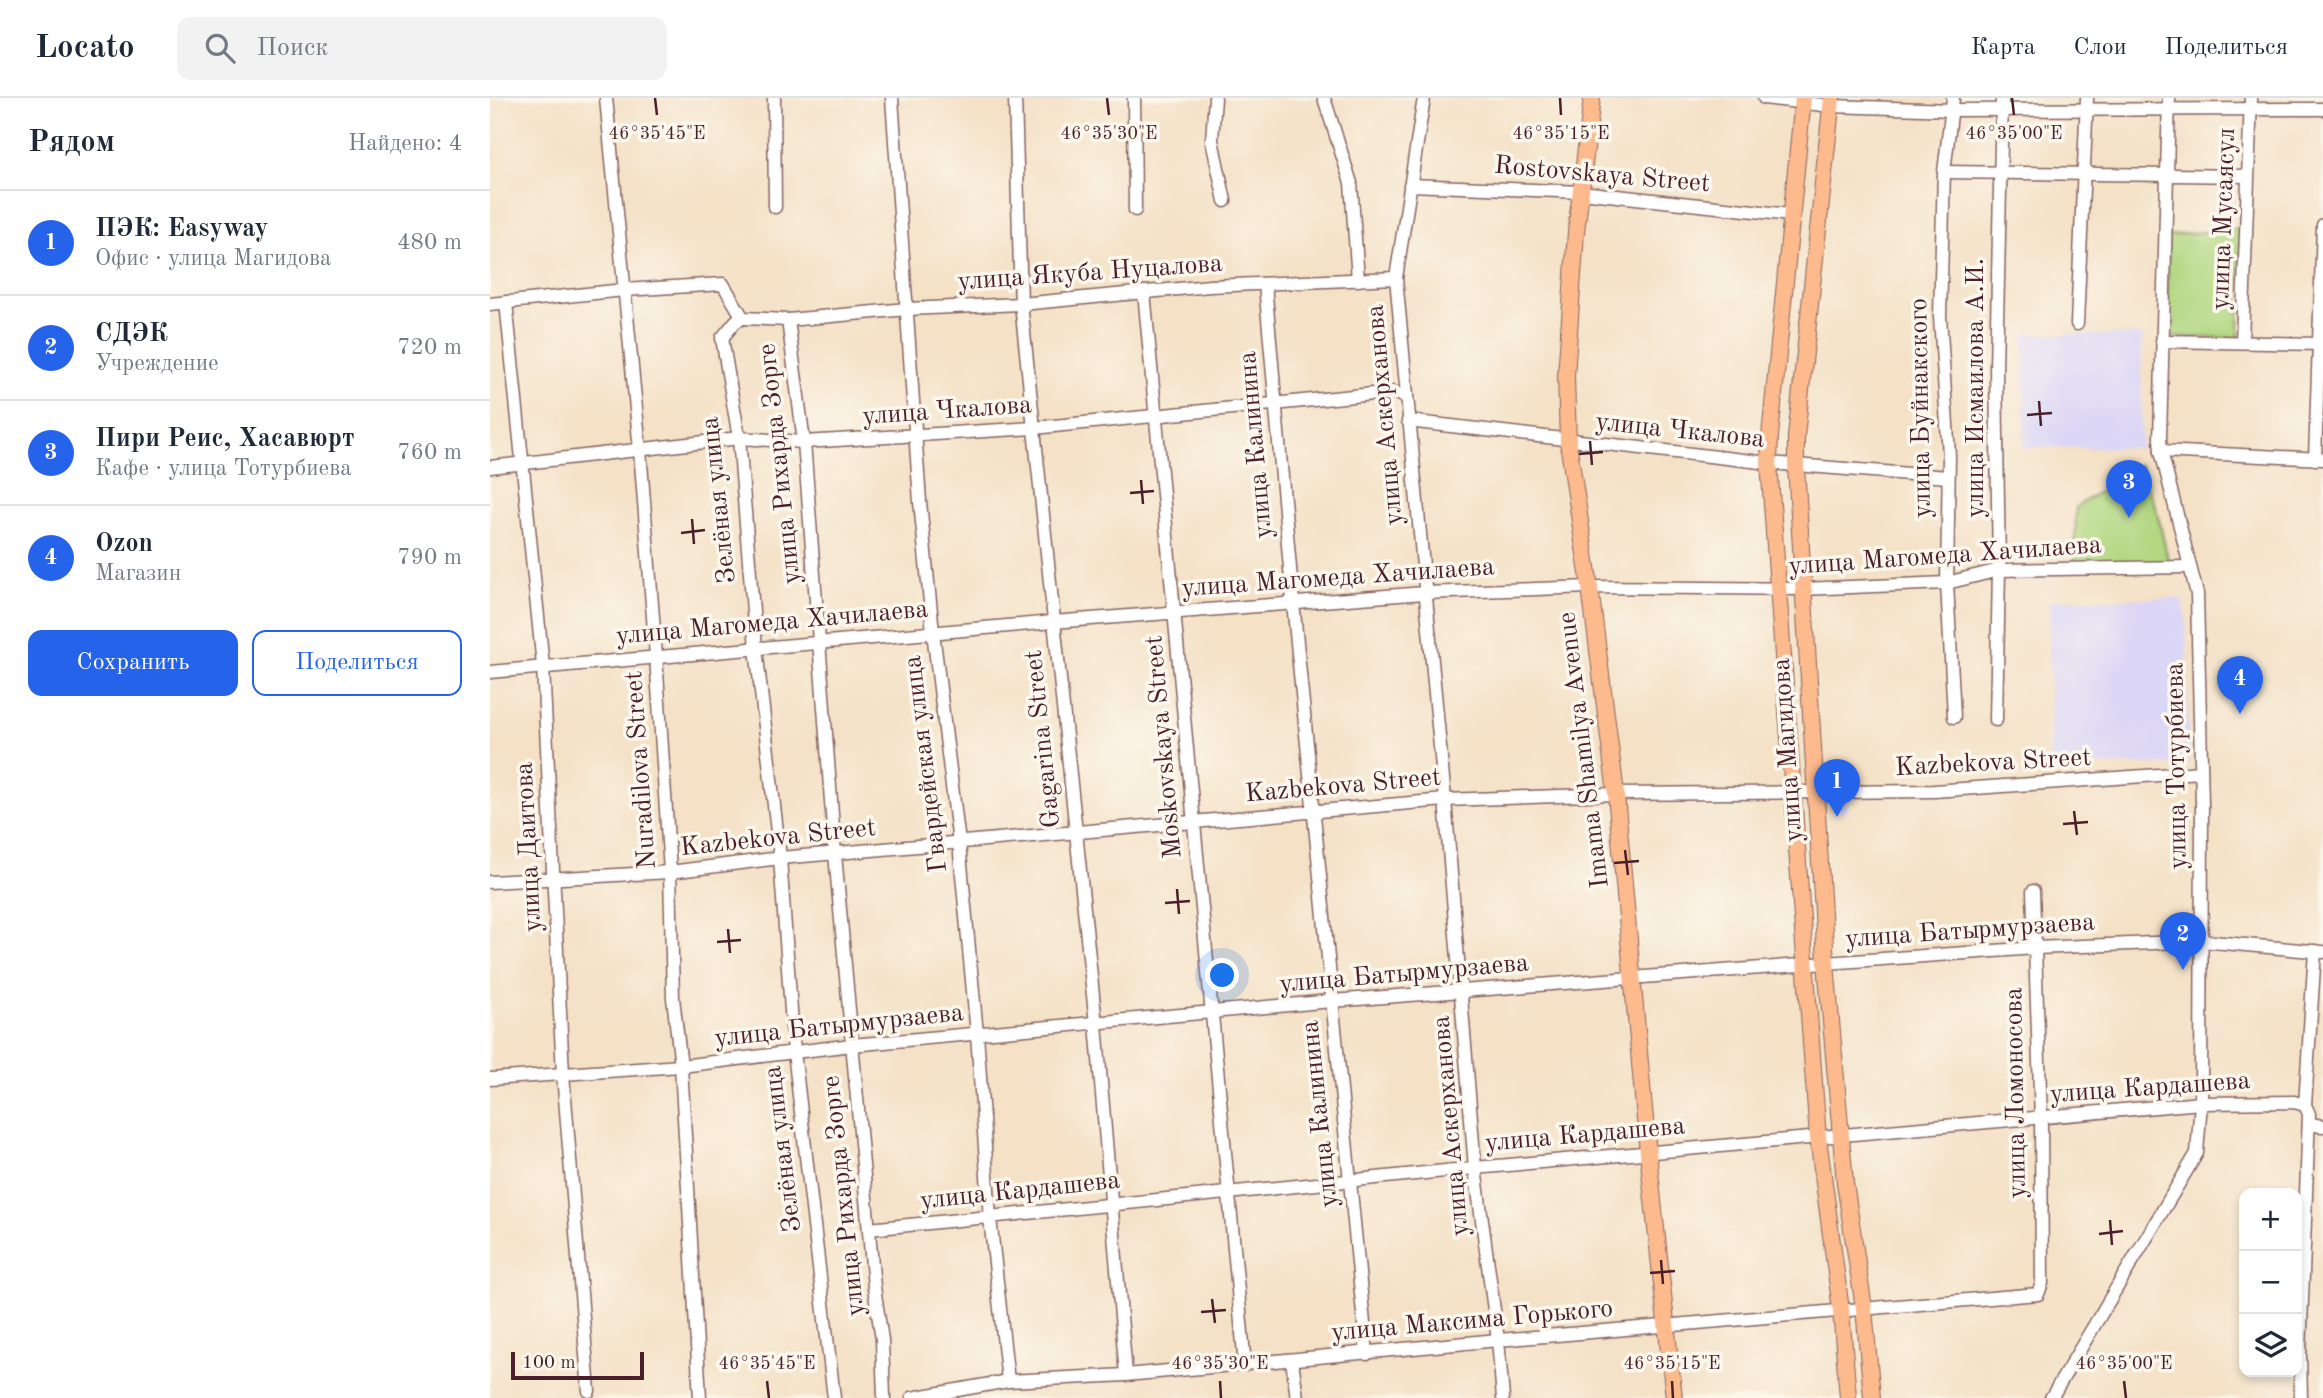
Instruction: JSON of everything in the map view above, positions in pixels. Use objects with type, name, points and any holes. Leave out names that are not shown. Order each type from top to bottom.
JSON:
[{"type":"main road","name":"Imama Shamilya Avenue","points":[[1592,98],[1581,192],[1566,376],[1569,442],[1615,794],[1674,1398]]},
{"type":"main road","name":"улица Магидова","points":[[1803,100],[1790,215],[1769,463],[1818,1138],[1841,1310],[1848,1398]]},
{"type":"main road","name":"улица Магидова","points":[[1831,102],[1796,437],[1796,465],[1826,963],[1845,1183],[1864,1308],[1872,1398]]},
{"type":"street","name":"Nuradilova Street","points":[[606,98],[640,450],[656,656],[670,872],[673,999],[681,1066],[700,1398]]},
{"type":"street","points":[[774,98],[775,207]]},
{"type":"street","name":"Гвардейская улица","points":[[892,98],[933,632],[959,843],[977,1034],[990,1217],[1008,1381]]},
{"type":"street","name":"Gagarina Street","points":[[1015,98],[1021,304],[1096,1024],[1126,1375]]},
{"type":"street","points":[[1134,98],[1135,211]]},
{"type":"street","points":[[1215,98],[1213,140],[1225,201]]},
{"type":"street","points":[[1324,98],[1351,183],[1358,280]]},
{"type":"street","name":"улица Аскерханова","points":[[1424,98],[1396,278],[1445,800],[1475,1168],[1499,1340],[1503,1398]]},
{"type":"street","points":[[1764,98],[1953,104],[2250,103],[2323,109]]},
{"type":"street","name":"улица Тотурбиева","points":[[2052,1398],[2197,1153],[2201,1103],[2201,772],[2197,594],[2161,451],[2169,103]]},
{"type":"street","name":"улица Мусаясул","points":[[2242,342],[2250,103]]},
{"type":"street","name":"улица Буйнакского","points":[[1953,104],[1944,172],[1940,316],[1948,477],[1947,583],[1954,717]]},
{"type":"street","name":"улица Исмаилова А.И.","points":[[1996,720],[1999,569],[1996,369],[2002,104]]},
{"type":"street","points":[[2077,324],[2086,104]]},
{"type":"street","points":[[1944,172],[2247,176]]},
{"type":"street","name":"Rostovskaya Street","points":[[1410,185],[1581,192],[1790,215]]},
{"type":"street","points":[[2161,451],[2319,459],[2323,225]]},
{"type":"street","name":"улица Якуба Нуцалова","points":[[743,318],[788,320],[907,309],[1021,304],[1144,292],[1396,278]]},
{"type":"street","points":[[490,304],[624,290],[723,284],[743,318]]},
{"type":"street","name":"улица Калинина","points":[[1265,284],[1293,602],[1367,1354]]},
{"type":"street","name":"Moskovskaya Street","points":[[1144,292],[1245,1365]]},
{"type":"street","name":"улица Даитова","points":[[506,302],[543,666],[563,1074],[589,1391]]},
{"type":"street","name":"Зелёная улица","points":[[743,318],[736,321],[722,338],[739,438],[756,648],[780,858],[794,1052],[834,1398]]},
{"type":"street","name":"улица Рихарда Зорге","points":[[788,320],[804,442],[835,855],[874,1287],[882,1340],[884,1398]]},
{"type":"street","points":[[2162,341],[2321,344]]},
{"type":"street","name":"улица Чкалова","points":[[490,467],[739,438],[804,442],[1034,428],[1393,392],[1406,397]]},
{"type":"street","name":"улица Чкалова","points":[[1408,421],[1569,442],[1769,463],[1948,477]]},
{"type":"street","name":"улица Магомеда Хачилаева","points":[[490,672],[933,632],[1424,593],[1590,587],[1802,589],[1947,583],[1999,569],[2189,567]]},
{"type":"street","name":"Kazbekova Street","points":[[490,883],[670,872],[780,858],[1445,800],[1615,794],[1934,791],[2201,772]]},
{"type":"street","name":"улица Ломоносова","points":[[2033,891],[2041,1119],[2042,1283],[2038,1294]]},
{"type":"street","name":"улица Батырмурзаева","points":[[490,1079],[681,1066],[852,1045],[1332,1001],[2036,948],[2201,941],[2319,952]]},
{"type":"street","points":[[2301,1398],[2300,1353],[2309,1125],[2309,1114],[2305,1105],[2319,952]]},
{"type":"street","name":"улица Кардашева","points":[[869,1229],[1475,1168],[2201,1103],[2294,1102],[2305,1105]]},
{"type":"street","points":[[2309,1125],[2323,1126]]},
{"type":"street","name":"улица Максима Горького","points":[[912,1398],[1008,1381],[1245,1365],[1499,1340],[2038,1294]]},
{"type":"street","points":[[1292,1360],[1297,1398]]},
{"type":"shaded area","points":[[2025,334],[2142,335],[2141,448],[2024,447]]},
{"type":"shaded area","points":[[2181,598],[2186,614],[2189,764],[2050,766],[2049,600]]},
{"type":"shaded area","points":[[1847,800],[1848,812],[1831,812],[1830,801]]},
{"type":"green space","points":[[2240,228],[2239,338],[2167,337],[2168,236]]},
{"type":"green space","points":[[2140,465],[2157,512],[2169,563],[2075,564],[2076,507]]},
{"type":"place","name":"Пири Реис, Хасавюрт","points":[[2129,518]]},
{"type":"place","name":"Ozon","points":[[2240,714]]},
{"type":"place","name":"ПЭК: Easyway","points":[[1837,817]]},
{"type":"place","name":"СДЭК","points":[[2183,970]]}]
